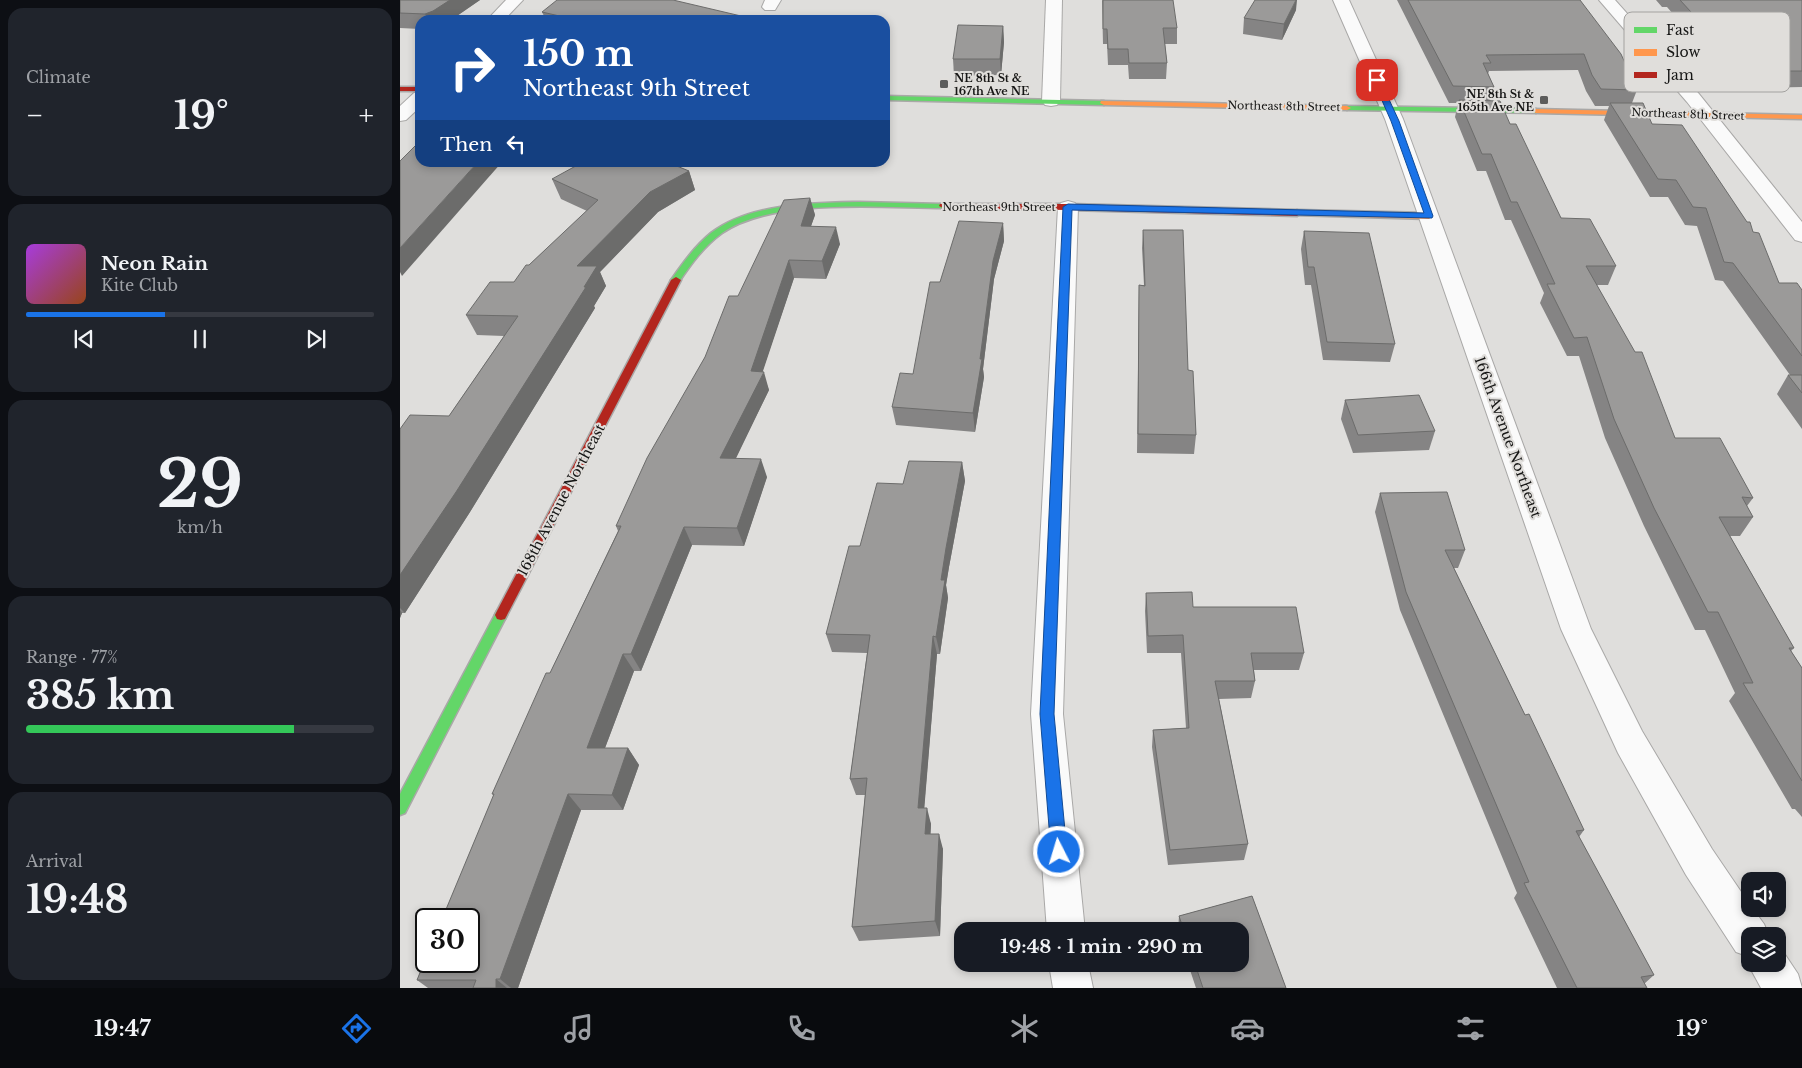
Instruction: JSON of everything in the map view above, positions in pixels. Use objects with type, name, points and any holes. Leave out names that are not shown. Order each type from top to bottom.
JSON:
[{"type":"street","points":[[500,15],[514,0]]},
{"type":"street","points":[[1051,101],[1054,0]]},
{"type":"street","name":"166th Avenue Northeast","points":[[1341,0],[1389,108],[1576,629],[1630,742],[1699,862],[1743,927]]},
{"type":"street","points":[[1607,0],[1624,20]]},
{"type":"street","points":[[400,89],[415,89]]},
{"type":"street","points":[[1687,92],[1802,236]]},
{"type":"street","name":"Northeast 8th Street","points":[[890,98],[1802,117]]},
{"type":"street","points":[[400,116],[415,102]]},
{"type":"street","name":"Northeast 9th Street","points":[[749,216],[830,206],[1068,207],[1429,216]]},
{"type":"street","points":[[1065,922],[1047,714],[1068,207]]},
{"type":"street","name":"168th Avenue Northeast","points":[[400,808],[674,283],[695,251],[720,230],[749,216]]},
{"type":"street","points":[[1070,972],[1073,988]]},
{"type":"street","points":[[1773,972],[1784,988]]},
{"type":"building","points":[[400,0],[450,0],[425,14],[400,13]]},
{"type":"building","points":[[557,0],[673,0],[737,15],[555,15],[542,12]]},
{"type":"building","points":[[1103,0],[1173,0],[1177,28],[1163,28],[1167,63],[1129,63],[1128,49],[1108,49],[1107,29],[1103,29]]},
{"type":"building","points":[[1255,0],[1296,0],[1284,24],[1244,18]]},
{"type":"building","points":[[1408,0],[1580,0],[1621,54],[1624,61],[1624,90],[1601,89],[1592,75],[1584,54],[1486,55],[1491,63],[1483,63],[1494,87],[1453,86]]},
{"type":"building","points":[[1680,0],[1802,0],[1802,71],[1790,71],[1790,12],[1691,12]]},
{"type":"building","points":[[958,25],[1003,26],[1000,59],[953,59]]},
{"type":"building","points":[[1459,100],[1500,101],[1510,124],[1516,124],[1561,218],[1590,219],[1616,266],[1586,266],[1635,352],[1642,352],[1675,438],[1720,438],[1753,498],[1742,497],[1753,517],[1719,517],[1794,648],[1789,648],[1802,668],[1802,781],[1743,683],[1753,683],[1718,612],[1708,612],[1654,508],[1614,419],[1587,337],[1574,338],[1547,284],[1555,284],[1517,202],[1511,202],[1491,154],[1482,154]]},
{"type":"building","points":[[1610,103],[1643,103],[1652,124],[1682,125],[1747,222],[1750,222],[1753,232],[1759,233],[1779,283],[1797,283],[1802,290],[1802,356],[1733,263],[1724,262],[1706,208],[1693,207],[1676,180],[1658,179]]},
{"type":"building","points":[[415,146],[415,167],[473,167],[400,248],[400,161]]},
{"type":"building","points":[[574,167],[679,167],[689,171],[650,192],[577,266],[597,266],[584,287],[586,287],[456,492],[400,575],[400,429],[410,415],[449,416],[518,316],[466,315],[490,282],[514,282],[526,265],[529,265],[598,200],[552,179]]},
{"type":"building","points":[[810,198],[801,226],[836,227],[822,261],[789,260],[751,371],[764,372],[720,458],[761,459],[737,528],[684,527],[631,654],[623,654],[587,748],[628,748],[612,795],[568,794],[500,979],[496,979],[496,988],[473,988],[476,980],[417,980],[420,973],[480,973],[480,908],[447,908],[494,794],[492,794],[546,673],[550,673],[621,526],[616,526],[647,458],[705,357],[729,296],[738,296],[784,200]]},
{"type":"building","points":[[959,221],[1003,223],[993,261],[980,359],[982,359],[973,413],[892,407],[900,373],[913,374],[930,282],[940,282]]},
{"type":"building","points":[[1143,230],[1183,230],[1188,370],[1193,371],[1196,435],[1138,434],[1139,285],[1145,286]]},
{"type":"building","points":[[1304,231],[1369,233],[1395,344],[1327,342],[1314,267],[1308,267]]},
{"type":"building","points":[[1788,375],[1802,375],[1802,393]]},
{"type":"building","points":[[1419,395],[1435,431],[1358,435],[1345,400]]},
{"type":"building","points":[[909,461],[962,462],[941,580],[945,580],[936,637],[933,636],[918,808],[927,808],[925,834],[939,834],[935,921],[852,927],[867,778],[850,779],[870,635],[826,634],[849,546],[860,546],[877,483],[903,484]]},
{"type":"building","points":[[1447,492],[1465,550],[1445,550],[1525,715],[1529,714],[1584,830],[1576,831],[1654,975],[1641,977],[1647,988],[1577,988],[1524,883],[1529,882],[1406,592],[1380,493]]},
{"type":"building","points":[[1192,592],[1193,607],[1296,607],[1304,653],[1251,653],[1255,681],[1215,681],[1248,844],[1170,850],[1153,730],[1189,728],[1183,635],[1148,636],[1146,593]]},
{"type":"building","points":[[1252,896],[1286,988],[1203,988],[1198,972],[1249,972],[1249,922],[1181,922],[1179,916]]},
{"type":"traffic: fast","points":[[890,98],[1104,103]]},
{"type":"traffic: fast","points":[[1347,108],[1536,111]]},
{"type":"traffic: fast","points":[[676,280],[707,241],[721,230],[743,219],[798,207],[829,205],[943,206]]},
{"type":"traffic: fast","points":[[400,808],[501,615]]},
{"type":"traffic: slow","points":[[1104,103],[1347,108]]},
{"type":"traffic: slow","points":[[1536,111],[1802,117]]},
{"type":"traffic: slow","points":[[1297,213],[1429,216]]},
{"type":"traffic: jam","points":[[400,89],[415,89]]},
{"type":"traffic: jam","points":[[943,206],[1297,213]]},
{"type":"traffic: jam","points":[[501,615],[676,280]]},
{"type":"place","name":"NE 8th St & 167th Ave NE","points":[[944,84]]},
{"type":"place","name":"NE 8th St & 165th Ave NE","points":[[1544,100]]},
{"type":"route","points":[[1059,852],[1047,714],[1068,207],[1429,216],[1395,121],[1377,80]]}]
